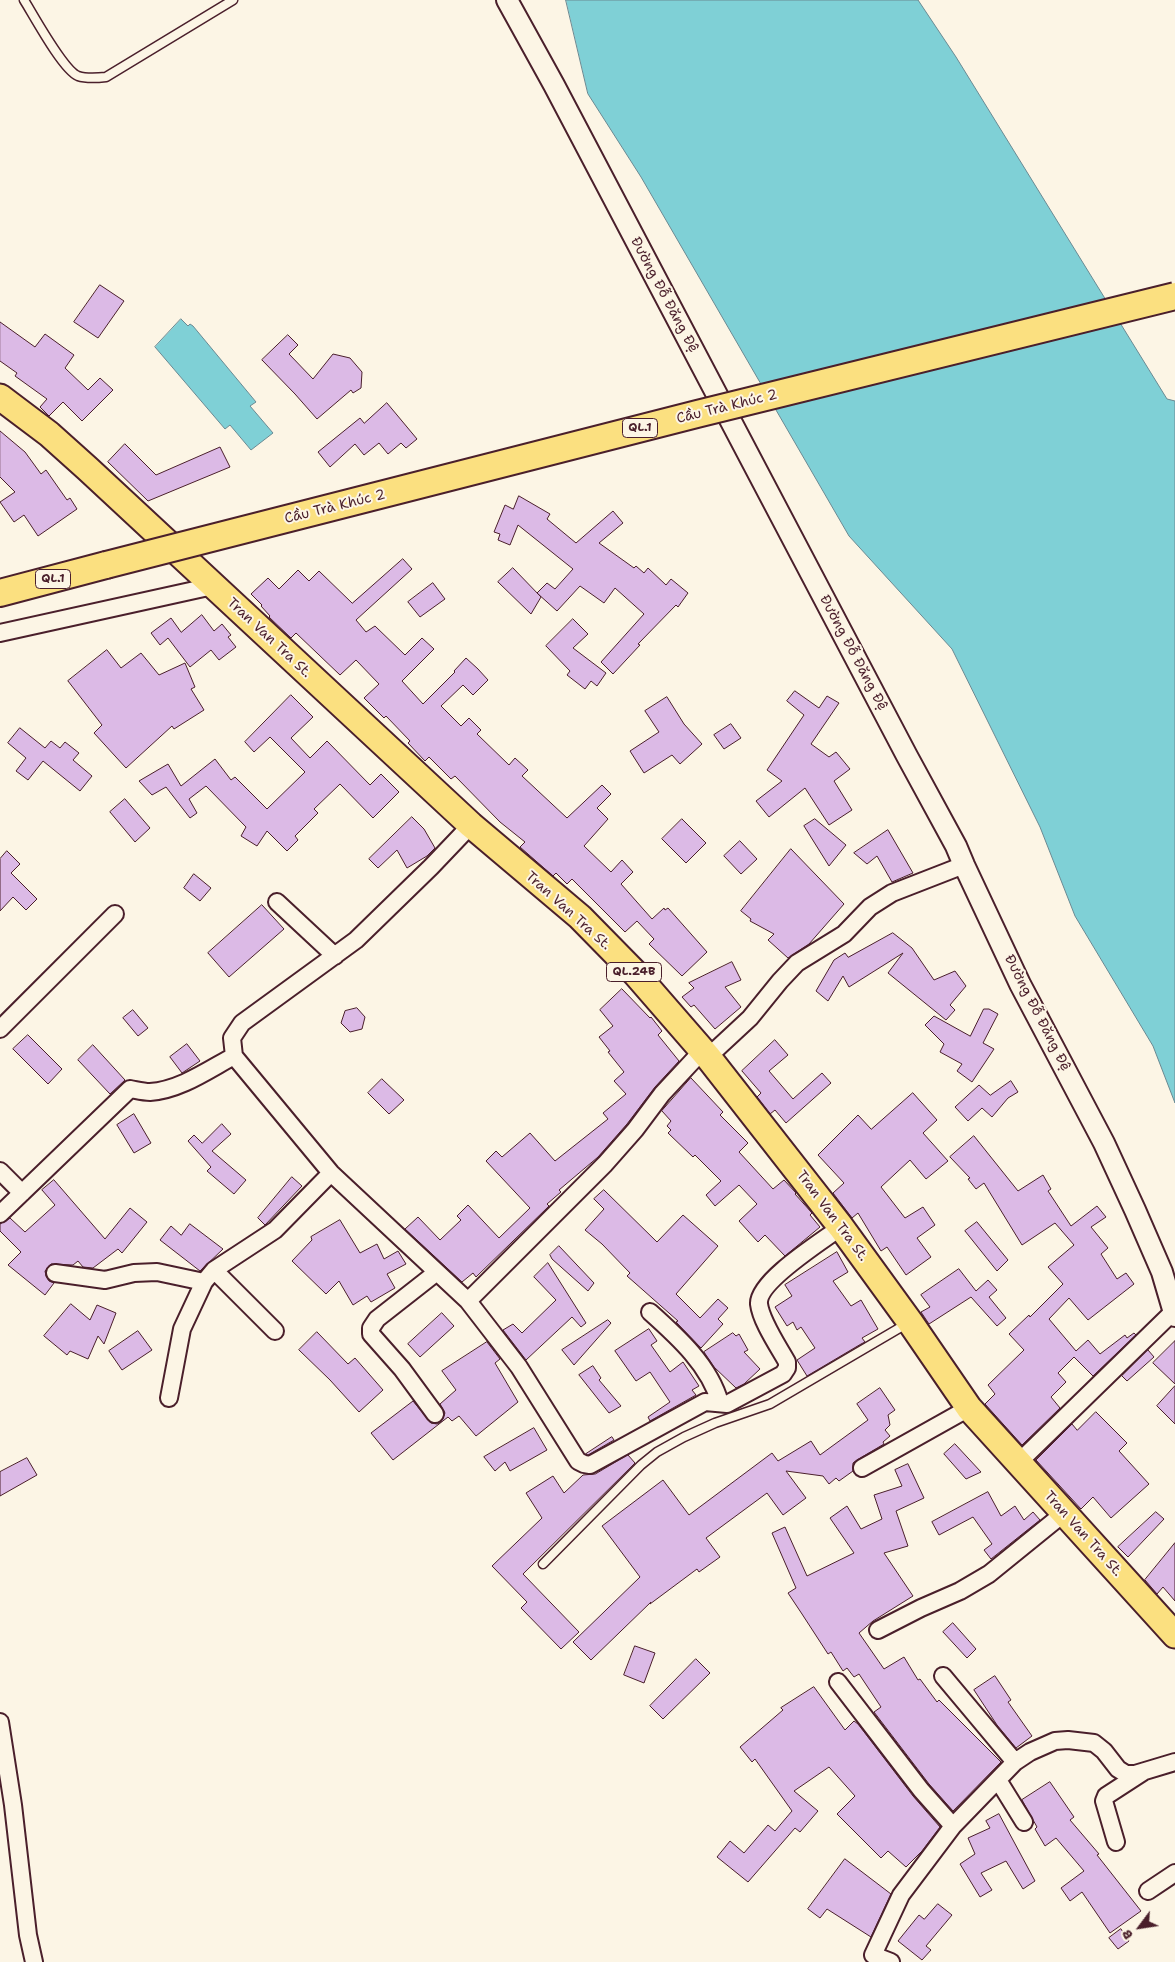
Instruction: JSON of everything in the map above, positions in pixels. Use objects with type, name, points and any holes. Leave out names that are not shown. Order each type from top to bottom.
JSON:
[{"type":"highway","name":"Cầu Trà Khúc 2","points":[[0,593],[697,414],[1175,296]]},
{"type":"main road","name":"Tran Van Tra St.","points":[[0,396],[49,434],[88,468],[471,826],[580,917],[669,1011],[705,1054],[841,1227],[910,1322],[968,1408],[1019,1462],[1063,1514],[1175,1634]]},
{"type":"street","name":"Đường Đỗ Đăng Đệ","points":[[507,0],[554,85],[956,846],[1020,984],[1104,1143],[1162,1272],[1174,1314]]},
{"type":"street","points":[[0,632],[213,586]]},
{"type":"street","points":[[471,826],[363,933],[335,956],[242,1023],[232,1038],[234,1056],[331,1173],[468,1301],[519,1366],[578,1461],[590,1465],[705,1402],[727,1404],[783,1374],[787,1368],[787,1362],[761,1313],[759,1301],[765,1288],[785,1268],[841,1227]]},
{"type":"street","points":[[468,1301],[605,1164],[635,1130],[662,1094],[705,1054],[750,1018],[797,963],[844,934],[870,907],[892,892],[964,865]]},
{"type":"street","points":[[276,902],[335,956]]},
{"type":"street","points":[[0,1029],[115,914]]},
{"type":"street","points":[[0,1214],[130,1089],[148,1092],[180,1085],[234,1056]]},
{"type":"street","points":[[0,1171],[22,1193]]},
{"type":"street","points":[[169,1398],[182,1329],[209,1276],[275,1230],[331,1173]]},
{"type":"street","points":[[55,1273],[105,1280],[134,1273],[157,1272],[209,1276],[275,1331]]},
{"type":"street","points":[[434,1414],[402,1369],[371,1334],[371,1328],[376,1319],[437,1272]]},
{"type":"street","points":[[650,1312],[676,1335],[710,1377],[716,1388],[720,1403]]},
{"type":"street","points":[[1019,1462],[1174,1314]]},
{"type":"street","points":[[862,1468],[968,1408]]},
{"type":"street","points":[[878,1630],[960,1591],[990,1574],[1063,1514]]},
{"type":"street","points":[[943,1676],[1015,1762]]},
{"type":"street","points":[[838,1682],[921,1790],[953,1826]]},
{"type":"street","points":[[0,1722],[14,1805],[28,1934],[34,1962]]},
{"type":"street","points":[[891,1962],[874,1955],[902,1896],[953,1826],[1015,1762],[1030,1752],[1055,1741],[1094,1743],[1112,1760],[1118,1769],[1126,1774],[1144,1772],[1175,1762]]},
{"type":"street","points":[[1116,1842],[1104,1801],[1106,1796],[1144,1772]]},
{"type":"street","points":[[998,1780],[1024,1822]]},
{"type":"street","points":[[1148,1891],[1175,1874]]},
{"type":"lane","points":[[24,0],[65,64],[77,76],[93,79],[106,77],[233,0]]},
{"type":"lane","points":[[543,1564],[656,1452],[715,1423],[770,1404],[910,1322]]},
{"type":"water","points":[[566,0],[918,0],[956,57],[1167,399],[1175,401],[1175,1103],[1153,1046],[1075,916],[1040,827],[952,649],[849,536],[641,177],[588,94]]},
{"type":"water","points":[[181,319],[188,326],[190,324],[193,326],[256,402],[250,406],[273,433],[251,450],[230,425],[225,429],[155,347]]},
{"type":"building","points":[[100,285],[124,301],[98,338],[74,322]]},
{"type":"building","points":[[0,322],[35,347],[45,334],[74,355],[65,368],[88,390],[100,378],[113,390],[82,421],[63,402],[49,416],[40,407],[47,399],[15,376],[17,373],[0,361]]},
{"type":"building","points":[[288,335],[298,345],[289,354],[313,379],[333,354],[350,358],[362,372],[361,388],[353,393],[351,390],[317,419],[262,360]]},
{"type":"building","points":[[387,403],[417,439],[406,448],[401,443],[388,454],[379,443],[364,455],[355,444],[330,467],[318,452],[360,418],[364,423]]},
{"type":"building","points":[[0,431],[25,452],[41,474],[46,470],[67,500],[70,498],[77,509],[38,536],[24,515],[14,522],[0,502],[15,492],[0,477]]},
{"type":"building","points":[[125,444],[156,475],[220,447],[230,467],[148,501],[108,462]]},
{"type":"building","points":[[519,496],[550,514],[547,519],[576,543],[613,511],[623,523],[599,543],[634,568],[636,566],[644,573],[648,568],[666,585],[671,579],[688,593],[678,607],[676,605],[638,644],[640,645],[613,674],[601,662],[644,614],[615,588],[604,603],[580,586],[557,611],[537,593],[547,583],[555,589],[573,569],[518,525],[510,545],[498,540],[500,534],[494,532],[505,505],[513,509]]},
{"type":"building","points":[[403,559],[412,569],[356,620],[366,632],[375,626],[405,655],[422,638],[434,649],[402,681],[423,704],[455,672],[466,658],[478,669],[488,680],[473,695],[463,685],[441,706],[461,726],[469,718],[481,730],[477,734],[509,765],[515,758],[528,770],[522,776],[567,818],[602,785],[611,794],[597,808],[608,819],[584,846],[611,872],[622,860],[633,872],[621,884],[652,919],[664,908],[665,910],[668,908],[707,952],[682,976],[649,944],[654,939],[637,921],[625,932],[572,879],[567,884],[556,873],[553,876],[520,847],[525,842],[500,822],[455,776],[451,779],[429,757],[425,761],[408,743],[410,741],[386,716],[384,718],[364,698],[379,684],[356,660],[340,675],[296,633],[291,638],[269,617],[262,605],[251,594],[268,578],[279,589],[298,570],[309,581],[319,571],[352,603]]},
{"type":"building","points":[[513,568],[541,597],[531,614],[498,582]]},
{"type":"building","points":[[433,583],[445,599],[420,617],[408,602]]},
{"type":"building","points":[[202,615],[214,631],[222,624],[231,635],[228,637],[236,647],[219,660],[211,650],[190,667],[168,638],[160,645],[151,633],[171,618],[181,632]]},
{"type":"building","points":[[573,619],[588,634],[573,648],[606,673],[597,686],[591,681],[585,689],[567,675],[570,671],[546,646]]},
{"type":"building","points":[[107,650],[121,668],[141,653],[159,675],[185,663],[195,687],[191,689],[204,710],[174,729],[172,726],[126,768],[94,733],[102,725],[68,681]]},
{"type":"building","points":[[795,691],[819,708],[827,696],[839,703],[811,744],[829,757],[836,752],[850,769],[834,781],[852,810],[829,825],[805,788],[769,817],[756,801],[782,781],[767,770],[804,715],[787,701]]},
{"type":"building","points":[[291,695],[313,717],[291,738],[310,758],[327,741],[370,785],[381,774],[399,792],[373,818],[340,784],[314,809],[318,813],[295,836],[298,840],[287,851],[267,831],[257,846],[241,836],[246,827],[206,786],[189,799],[197,813],[190,818],[166,787],[152,795],[139,781],[168,764],[181,786],[215,759],[231,780],[235,777],[267,809],[305,772],[270,737],[254,752],[245,742]]},
{"type":"building","points":[[667,697],[684,724],[702,744],[680,764],[672,755],[644,773],[630,751],[659,732],[645,711]]},
{"type":"building","points":[[731,724],[741,738],[724,749],[714,735]]},
{"type":"building","points":[[20,728],[45,748],[51,741],[60,748],[65,742],[79,753],[73,760],[92,776],[80,791],[43,761],[28,780],[16,771],[26,758],[8,743]]},
{"type":"building","points":[[125,799],[150,828],[135,842],[110,812]]},
{"type":"building","points":[[412,817],[424,829],[435,848],[427,856],[407,868],[397,850],[378,868],[369,859]]},
{"type":"building","points":[[682,819],[706,843],[686,863],[662,839]]},
{"type":"building","points":[[815,819],[846,845],[829,866],[804,826]]},
{"type":"building","points":[[888,830],[913,873],[892,882],[877,856],[867,864],[854,853]]},
{"type":"building","points":[[740,841],[757,859],[741,874],[724,856]]},
{"type":"building","points":[[791,849],[844,904],[809,944],[788,958],[768,940],[774,934],[750,921],[751,919],[741,911]]},
{"type":"building","points":[[7,851],[20,864],[11,873],[37,899],[26,910],[13,897],[0,911],[0,859]]},
{"type":"building","points":[[194,874],[211,888],[200,901],[184,888]]},
{"type":"building","points":[[262,905],[284,929],[229,977],[208,953]]},
{"type":"building","points":[[893,933],[912,948],[934,980],[955,971],[966,986],[950,1005],[955,1010],[946,1020],[888,973],[903,953],[849,987],[843,976],[828,1001],[816,991],[834,960],[845,953],[848,957]]},
{"type":"building","points":[[732,962],[741,980],[725,987],[741,1007],[715,1029],[694,1005],[691,1007],[682,997],[694,988],[689,983]]},
{"type":"building","points":[[622,989],[651,1017],[662,1031],[658,1035],[679,1061],[655,1087],[627,1124],[598,1157],[559,1190],[561,1192],[547,1204],[549,1206],[476,1277],[473,1273],[462,1282],[405,1229],[418,1217],[440,1240],[461,1220],[457,1216],[468,1205],[499,1238],[530,1208],[486,1161],[496,1151],[502,1157],[530,1133],[555,1161],[608,1119],[603,1113],[626,1094],[614,1081],[624,1072],[599,1037],[613,1026],[600,1010]]},
{"type":"building","points":[[357,1008],[365,1017],[362,1029],[350,1032],[341,1023],[345,1011]]},
{"type":"building","points":[[984,1009],[989,1009],[998,1014],[983,1043],[994,1049],[972,1082],[957,1071],[962,1064],[940,1052],[944,1044],[925,1025],[934,1016],[970,1036]]},
{"type":"building","points":[[133,1010],[148,1028],[138,1036],[123,1018]]},
{"type":"building","points":[[28,1035],[62,1069],[48,1084],[13,1049]]},
{"type":"building","points":[[775,1040],[788,1055],[769,1071],[793,1099],[822,1073],[831,1083],[786,1123],[775,1110],[770,1114],[757,1097],[761,1093],[742,1071]]},
{"type":"building","points":[[187,1044],[200,1061],[182,1073],[170,1057]]},
{"type":"building","points":[[93,1045],[125,1080],[110,1094],[78,1060]]},
{"type":"building","points":[[691,1078],[723,1112],[720,1115],[748,1143],[739,1152],[773,1189],[784,1180],[812,1213],[810,1215],[820,1227],[785,1256],[765,1235],[758,1242],[739,1221],[757,1204],[739,1185],[715,1206],[706,1195],[721,1181],[695,1155],[693,1157],[668,1133],[671,1130],[667,1126],[671,1121],[662,1111]]},
{"type":"building","points":[[382,1079],[404,1100],[389,1114],[368,1093]]},
{"type":"building","points":[[1011,1081],[1018,1092],[1008,1098],[992,1117],[982,1108],[968,1121],[955,1107],[979,1085],[990,1095]]},
{"type":"building","points":[[913,1093],[937,1120],[923,1133],[948,1161],[926,1179],[910,1160],[881,1187],[905,1218],[923,1207],[935,1225],[917,1238],[931,1257],[906,1275],[887,1247],[881,1251],[858,1213],[852,1218],[833,1193],[844,1183],[818,1155],[858,1115],[871,1129]]},
{"type":"building","points":[[134,1114],[151,1143],[134,1153],[117,1125]]},
{"type":"building","points":[[222,1124],[231,1134],[212,1151],[246,1180],[234,1194],[207,1171],[211,1167],[188,1141],[194,1135],[202,1143]]},
{"type":"building","points":[[974,1136],[1018,1191],[1043,1175],[1051,1189],[1048,1191],[1071,1226],[1097,1206],[1106,1217],[1091,1227],[1108,1248],[1101,1254],[1117,1279],[1126,1273],[1134,1284],[1088,1320],[1069,1298],[1049,1319],[1076,1351],[1088,1340],[1100,1354],[1125,1335],[1127,1338],[1134,1333],[1136,1335],[1093,1376],[1074,1357],[1058,1373],[1066,1382],[1051,1397],[1060,1408],[1022,1445],[985,1404],[995,1394],[988,1385],[1024,1350],[1009,1334],[1029,1315],[1030,1317],[1063,1284],[1048,1267],[1074,1245],[1055,1223],[1022,1245],[984,1183],[976,1189],[968,1179],[970,1178],[950,1157]]},
{"type":"building","points":[[292,1177],[302,1186],[265,1225],[258,1218]]},
{"type":"building","points":[[54,1180],[105,1239],[130,1208],[147,1222],[122,1253],[118,1249],[93,1268],[83,1267],[78,1261],[73,1265],[51,1264],[45,1271],[49,1281],[54,1283],[45,1295],[8,1265],[21,1252],[0,1231],[0,1224],[10,1218],[25,1232],[55,1205],[42,1190]]},
{"type":"building","points":[[604,1190],[657,1242],[683,1215],[718,1246],[676,1294],[700,1318],[718,1299],[728,1308],[718,1319],[723,1324],[701,1348],[676,1322],[678,1321],[627,1276],[630,1273],[602,1244],[585,1230],[604,1209],[594,1199]]},
{"type":"building","points":[[340,1220],[360,1253],[377,1244],[384,1259],[398,1251],[406,1264],[387,1274],[395,1288],[371,1302],[367,1296],[353,1305],[339,1281],[326,1294],[292,1261],[312,1240],[311,1237]]},
{"type":"building","points":[[977,1222],[1008,1260],[997,1271],[965,1231]]},
{"type":"building","points":[[190,1224],[223,1249],[200,1271],[160,1240],[171,1226],[181,1235]]},
{"type":"building","points":[[559,1246],[594,1283],[588,1291],[552,1259],[550,1255]]},
{"type":"building","points":[[837,1252],[848,1272],[833,1281],[851,1306],[861,1300],[878,1329],[862,1338],[865,1342],[807,1376],[797,1360],[815,1348],[801,1327],[797,1330],[793,1322],[787,1326],[775,1307],[792,1296],[785,1285]]},
{"type":"building","points":[[548,1263],[586,1323],[581,1327],[572,1317],[526,1360],[503,1330],[513,1324],[522,1333],[556,1300],[534,1277]]},
{"type":"building","points":[[959,1269],[976,1291],[988,1280],[997,1290],[989,1297],[1006,1318],[997,1326],[971,1297],[929,1324],[921,1312],[930,1307],[921,1295]]},
{"type":"building","points":[[71,1304],[90,1320],[97,1305],[116,1313],[104,1344],[98,1336],[88,1359],[70,1351],[67,1355],[44,1336]]},
{"type":"building","points":[[442,1313],[454,1326],[420,1357],[408,1344]]},
{"type":"building","points":[[608,1320],[611,1323],[574,1365],[562,1350]]},
{"type":"building","points":[[649,1329],[657,1341],[651,1345],[670,1372],[683,1362],[699,1386],[692,1390],[696,1395],[650,1421],[648,1417],[670,1402],[650,1372],[636,1381],[615,1351]]},
{"type":"building","points":[[138,1331],[152,1350],[122,1370],[109,1351]]},
{"type":"building","points":[[317,1332],[348,1364],[355,1358],[383,1390],[359,1412],[299,1350]]},
{"type":"building","points":[[733,1333],[736,1336],[739,1334],[748,1350],[744,1352],[760,1369],[744,1384],[736,1388],[714,1367],[704,1352]]},
{"type":"building","points":[[1175,1341],[1175,1384],[1153,1363]]},
{"type":"building","points":[[487,1342],[500,1359],[495,1363],[518,1402],[476,1436],[459,1416],[452,1421],[448,1417],[393,1460],[371,1433],[413,1401],[431,1423],[437,1424],[441,1422],[445,1413],[440,1404],[456,1390],[442,1371]]},
{"type":"building","points":[[1148,1350],[1154,1357],[1127,1381],[1122,1376]]},
{"type":"building","points":[[593,1366],[601,1378],[599,1380],[621,1406],[609,1413],[579,1375]]},
{"type":"building","points":[[1175,1386],[1175,1424],[1157,1406]]},
{"type":"building","points":[[880,1388],[895,1410],[888,1415],[890,1425],[885,1430],[890,1436],[883,1442],[884,1444],[853,1463],[853,1471],[839,1481],[836,1478],[829,1484],[823,1476],[786,1471],[806,1498],[783,1515],[767,1493],[706,1538],[720,1557],[699,1572],[697,1569],[650,1604],[651,1602],[591,1660],[573,1642],[640,1577],[602,1526],[663,1480],[689,1515],[772,1453],[778,1461],[811,1441],[820,1455],[868,1420],[857,1404]]},
{"type":"building","points":[[1096,1412],[1127,1443],[1119,1451],[1149,1484],[1111,1518],[1093,1497],[1081,1509],[1036,1460],[1072,1424],[1077,1430]]},
{"type":"building","points":[[534,1428],[547,1450],[510,1471],[505,1462],[495,1471],[484,1457]]},
{"type":"building","points":[[612,1437],[614,1440],[588,1455],[586,1454]]},
{"type":"building","points":[[955,1444],[981,1472],[966,1479],[944,1454]]},
{"type":"building","points":[[628,1455],[635,1463],[523,1574],[579,1632],[561,1649],[521,1608],[527,1602],[492,1566],[542,1518],[526,1493],[553,1476],[564,1493],[583,1475],[595,1474]]},
{"type":"building","points":[[27,1458],[37,1475],[0,1496],[0,1472]]},
{"type":"building","points":[[908,1464],[924,1498],[896,1511],[908,1546],[884,1553],[913,1596],[873,1621],[859,1633],[884,1669],[904,1657],[918,1680],[920,1679],[937,1702],[939,1700],[1001,1762],[953,1811],[929,1784],[874,1712],[881,1707],[859,1674],[854,1677],[847,1668],[843,1671],[831,1652],[828,1654],[788,1593],[796,1588],[772,1533],[785,1527],[807,1576],[854,1553],[830,1518],[847,1506],[861,1529],[882,1519],[874,1495],[902,1486],[895,1470]]},
{"type":"building","points":[[988,1492],[1001,1516],[1015,1506],[1024,1520],[1033,1512],[1040,1520],[991,1559],[984,1550],[992,1544],[973,1517],[939,1535],[932,1522]]},
{"type":"building","points":[[1156,1512],[1164,1519],[1128,1557],[1118,1547]]},
{"type":"building","points":[[1175,1543],[1175,1601],[1163,1587],[1157,1594],[1145,1580]]},
{"type":"building","points":[[953,1623],[976,1649],[967,1658],[943,1632]]},
{"type":"building","points":[[635,1646],[655,1653],[644,1683],[624,1675]]},
{"type":"building","points":[[696,1659],[710,1673],[663,1719],[650,1706]]},
{"type":"building","points":[[995,1676],[1011,1700],[1008,1702],[1032,1736],[1016,1748],[997,1725],[974,1690]]},
{"type":"building","points":[[814,1687],[845,1730],[854,1721],[858,1724],[913,1796],[940,1827],[922,1851],[906,1867],[888,1851],[881,1858],[837,1814],[855,1796],[829,1767],[794,1791],[818,1811],[800,1832],[795,1828],[748,1882],[717,1857],[730,1841],[744,1853],[768,1825],[775,1831],[792,1811],[755,1759],[752,1762],[740,1747],[783,1710],[781,1708]]},
{"type":"building","points":[[1050,1782],[1074,1817],[1070,1820],[1099,1854],[1097,1855],[1141,1911],[1110,1933],[1082,1892],[1070,1901],[1061,1888],[1084,1871],[1056,1838],[1045,1846],[1022,1800]]},
{"type":"building","points":[[999,1814],[1035,1881],[1023,1889],[1006,1861],[981,1873],[992,1890],[980,1897],[960,1864],[975,1854],[968,1838],[990,1828],[986,1821]]},
{"type":"building","points":[[845,1859],[891,1894],[871,1937],[827,1909],[820,1918],[808,1909]]},
{"type":"building","points":[[938,1904],[952,1915],[926,1946],[931,1950],[922,1960],[898,1941],[919,1915],[924,1919]]},
{"type":"building","points":[[1121,1929],[1129,1941],[1118,1949],[1109,1938]]}]
